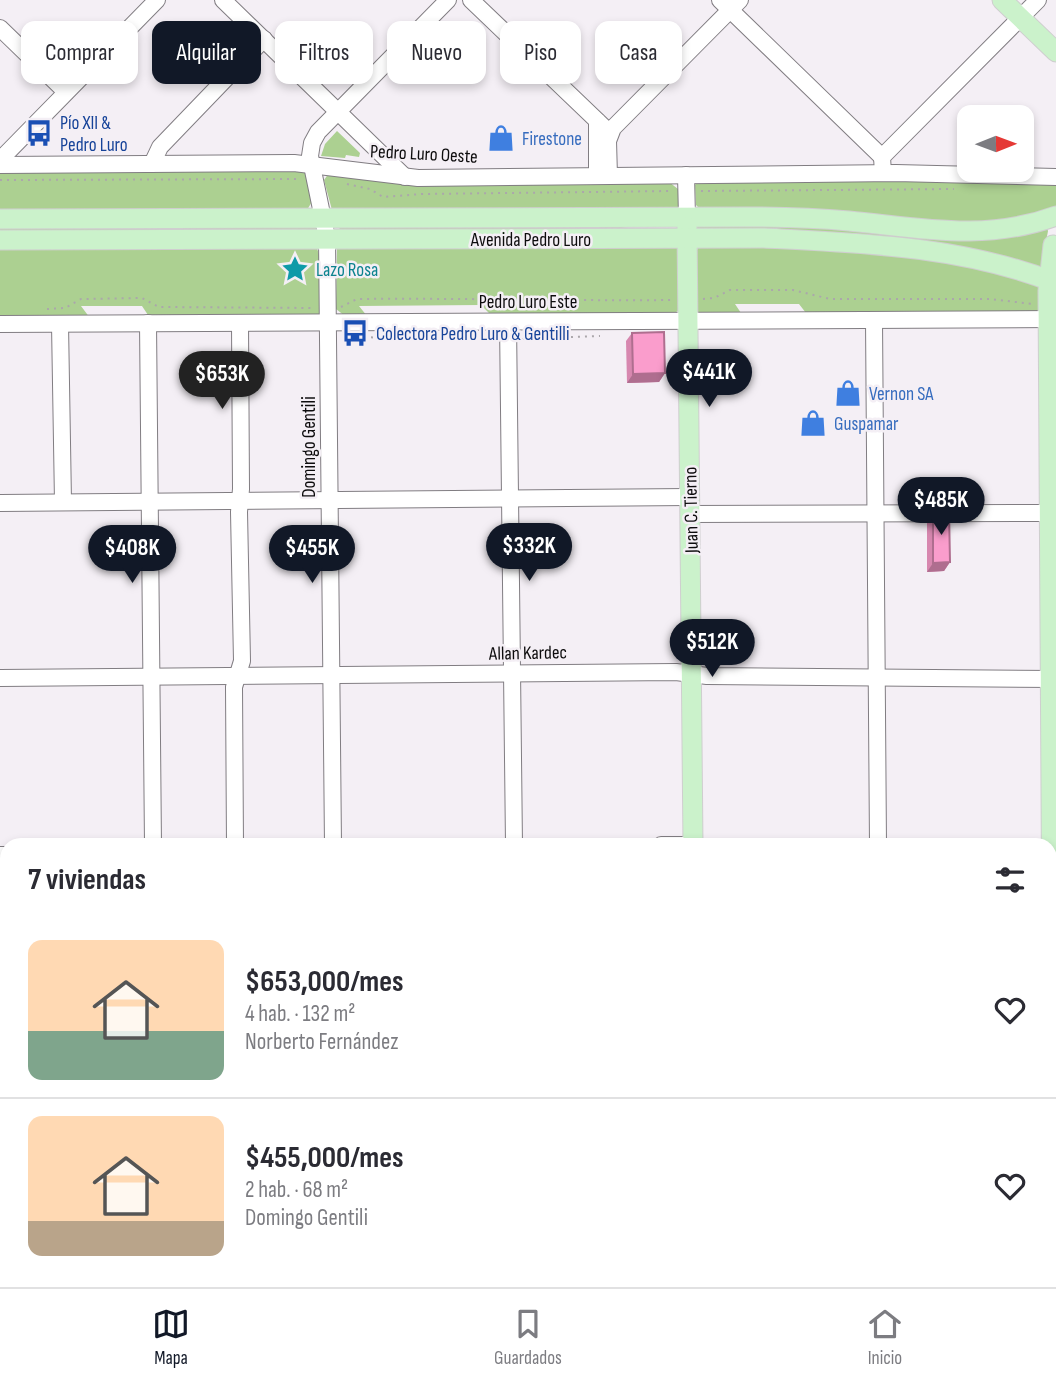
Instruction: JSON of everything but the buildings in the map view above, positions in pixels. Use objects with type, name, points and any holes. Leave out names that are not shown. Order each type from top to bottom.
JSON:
[{"type":"main road","points":[[1002,0],[1056,52]]},
{"type":"main road","name":"Avenida Pedro Luro","points":[[0,219],[687,217],[821,219],[941,231],[979,232],[1019,227],[1056,216]]},
{"type":"main road","name":"Juan C. Tierno","points":[[687,217],[693,838]]},
{"type":"main road","name":"Avenida Pedro Luro","points":[[0,240],[327,238],[841,241],[937,251],[1054,277]]},
{"type":"main road","points":[[1054,239],[1054,277],[1048,314],[1053,513],[1054,838]]},
{"type":"street","points":[[0,162],[157,0]]},
{"type":"street","points":[[223,0],[405,177]]},
{"type":"street","points":[[310,172],[313,139],[448,0]]},
{"type":"street","points":[[471,0],[610,133]]},
{"type":"street","points":[[603,176],[610,133],[730,3],[883,165],[1038,0]]},
{"type":"street","points":[[0,28],[66,92]]},
{"type":"street","points":[[152,164],[159,148],[264,39]]},
{"type":"street","points":[[597,121],[603,176]]},
{"type":"street","name":"Pedro Luro Oeste","points":[[0,162],[294,163],[310,172],[405,177],[686,175],[883,165],[1056,177]]},
{"type":"street","name":"Domingo Gentili","points":[[310,172],[324,217],[327,238],[333,838]]},
{"type":"street","name":"Juan C. Tierno","points":[[686,175],[687,217]]},
{"type":"street","name":"Pedro Luro Este","points":[[0,324],[874,320],[1048,314]]},
{"type":"street","points":[[874,320],[878,838]]},
{"type":"street","points":[[508,322],[514,838]]},
{"type":"street","points":[[148,323],[153,838]]},
{"type":"street","points":[[234,838],[234,687],[242,661],[240,323]]},
{"type":"street","points":[[61,324],[63,502]]},
{"type":"street","points":[[0,503],[510,498],[875,513],[1053,513]]},
{"type":"street","name":"Allan Kardec","points":[[0,678],[512,673],[1053,679]]},
{"type":"path","points":[[0,180],[310,172]]},
{"type":"path","points":[[695,191],[954,189]]},
{"type":"path","points":[[700,299],[714,298],[730,290],[796,290],[833,299],[990,299],[1048,314]]},
{"type":"path","points":[[37,309],[63,309],[79,299],[140,298],[157,307],[320,308]]},
{"type":"path","points":[[336,307],[345,307],[357,299],[675,300]]},
{"type":"green space","points":[[337,131],[360,153],[359,157],[321,156],[325,144]]},
{"type":"green space","points":[[304,170],[313,200],[307,210],[0,212],[0,171]]},
{"type":"green space","points":[[329,173],[669,182],[678,189],[679,208],[332,210],[324,180]]},
{"type":"green space","points":[[899,180],[1056,183],[1056,211],[992,225],[700,209],[696,205],[697,182]]},
{"type":"green space","points":[[314,223],[318,230],[0,234],[0,224]]},
{"type":"green space","points":[[696,224],[1047,228],[1048,231],[1041,268],[1015,259],[960,248],[697,233]]},
{"type":"green space","points":[[627,227],[592,233],[337,231],[340,228]]},
{"type":"green space","points":[[764,243],[951,260],[1039,285],[1039,312],[806,313],[799,304],[735,304],[741,313],[696,312],[696,252],[699,246]]},
{"type":"green space","points":[[677,244],[680,309],[675,313],[491,315],[481,305],[359,306],[367,316],[345,316],[336,309],[337,246]]},
{"type":"green space","points":[[0,246],[317,248],[320,315],[150,318],[142,306],[81,306],[90,318],[0,318]]},
{"type":"place","name":"Pío XII & Pedro Luro","points":[[39,133]]},
{"type":"place","name":"Firestone","points":[[501,138]]},
{"type":"place","name":"Lazo Rosa","points":[[295,269]]},
{"type":"place","name":"Colectora Pedro Luro & Gentilli","points":[[355,333]]},
{"type":"place","name":"Vernon SA","points":[[848,393]]},
{"type":"place","name":"Guspamar","points":[[813,423]]}]
